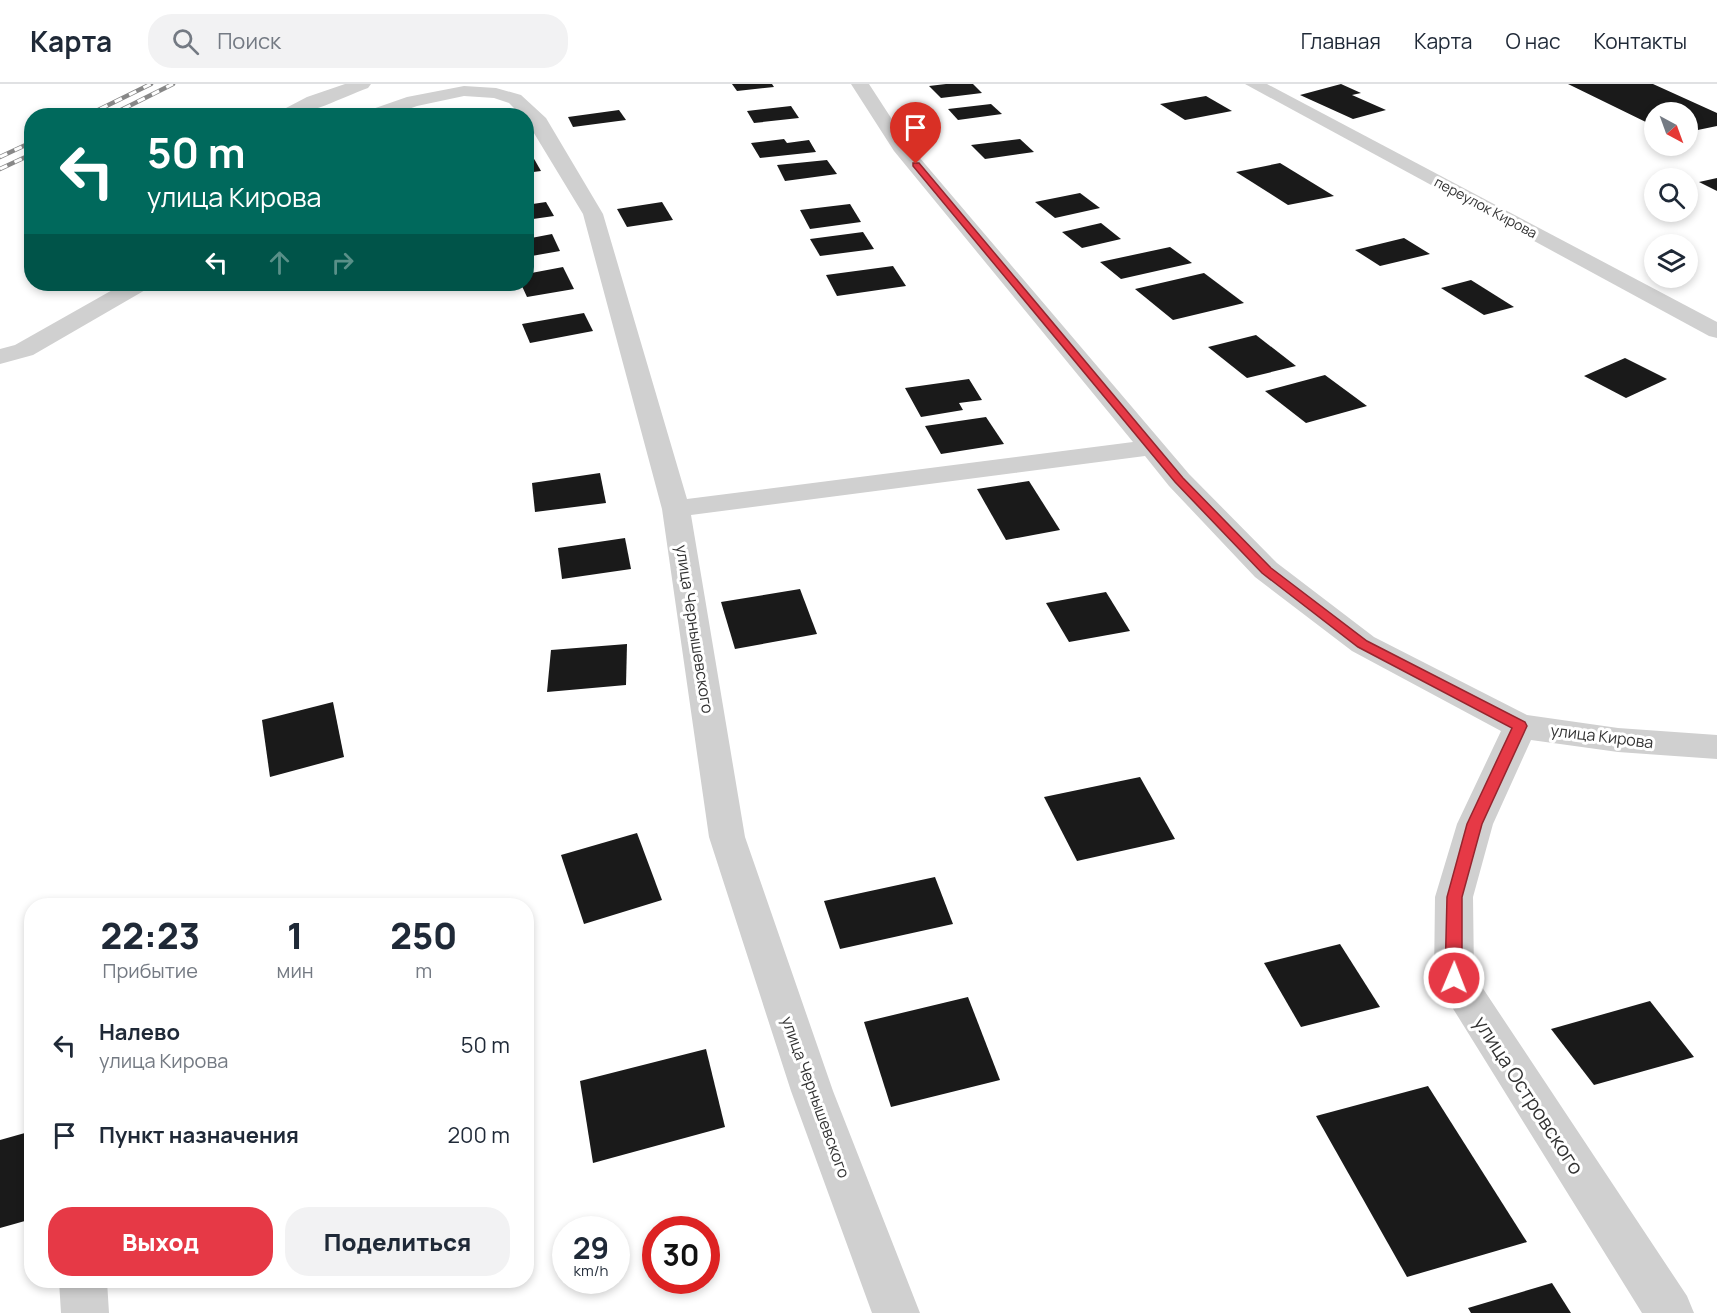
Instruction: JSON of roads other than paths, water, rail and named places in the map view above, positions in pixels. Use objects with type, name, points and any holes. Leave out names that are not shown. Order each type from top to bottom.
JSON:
[{"type":"street","points":[[300,108],[362,84]]},
{"type":"street","name":"улица Кирова","points":[[860,84],[901,147],[1179,480],[1266,570],[1354,637],[1451,692],[1520,726],[1618,740],[1717,747]]},
{"type":"street","name":"переулок Кирова","points":[[1254,84],[1717,331]]},
{"type":"street","name":"улица Чернышевского","points":[[393,108],[413,101],[464,91],[496,93],[514,99],[524,108]]},
{"type":"street","name":"улица Чернышевского","points":[[534,117],[539,122],[593,214],[676,509],[727,837],[812,1091],[896,1313]]},
{"type":"street","points":[[0,357],[24,350],[127,291]]},
{"type":"street","points":[[676,509],[1153,447]]},
{"type":"street","name":"улица Островского","points":[[1520,726],[1475,824],[1454,897],[1454,978],[1670,1313]]},
{"type":"street","points":[[83,1288],[85,1313]]},
{"type":"railway","points":[[102,108],[151,84]]},
{"type":"railway","points":[[125,108],[173,84]]},
{"type":"railway","points":[[0,157],[24,146]]},
{"type":"railway","points":[[0,169],[24,158]]}]
